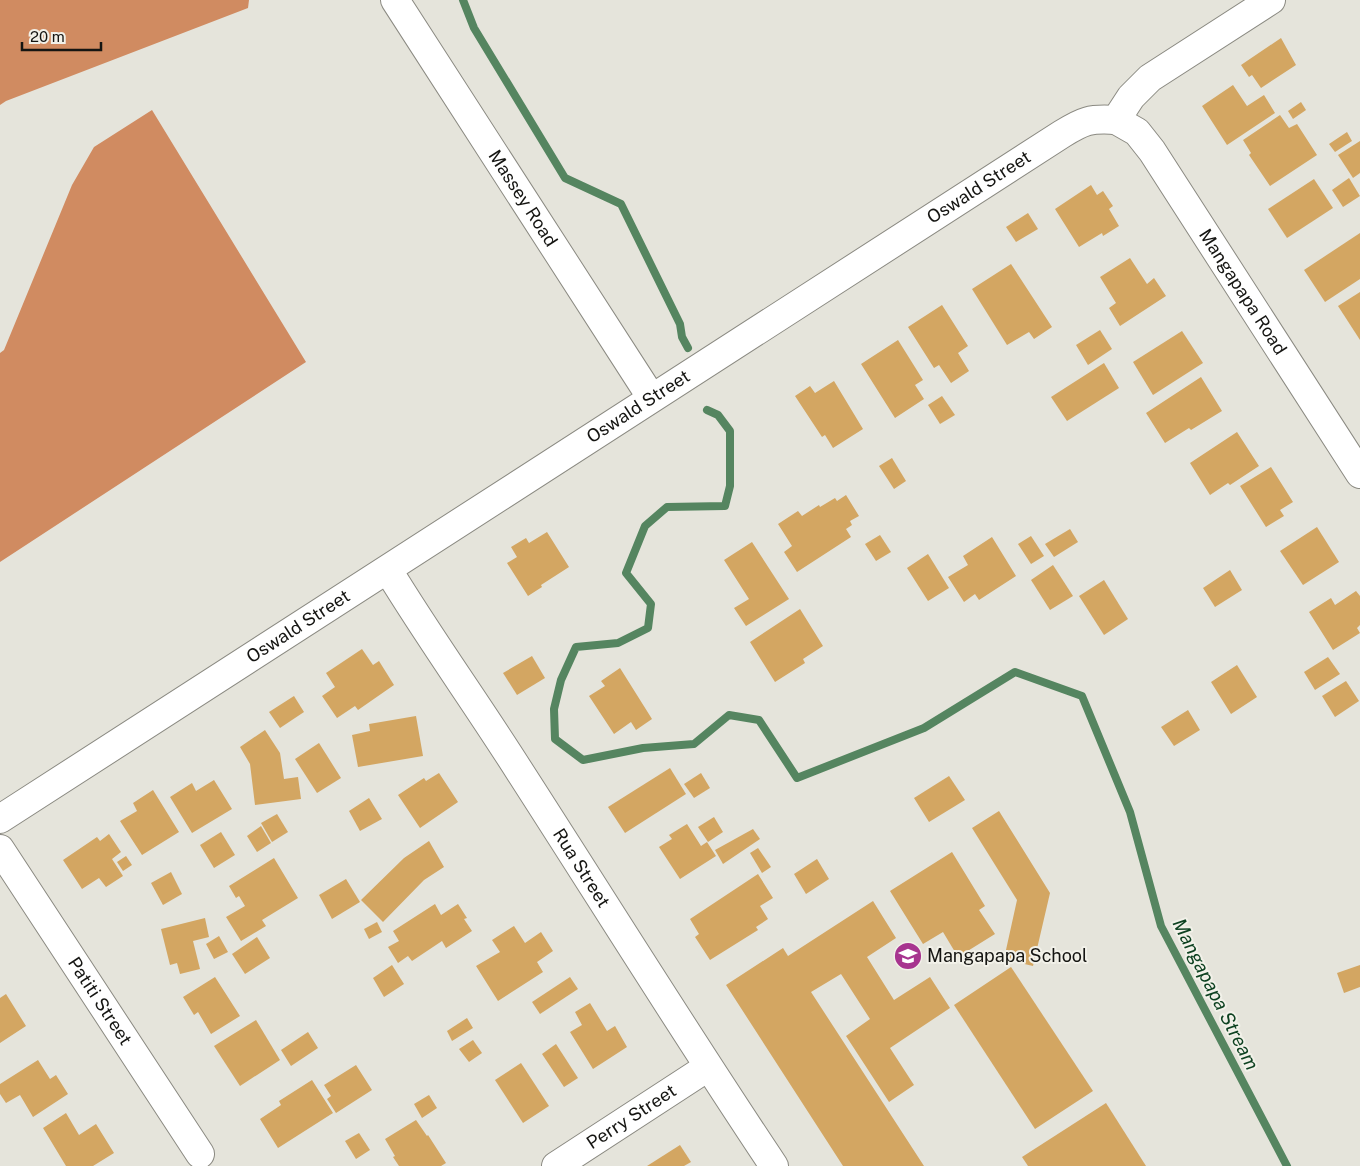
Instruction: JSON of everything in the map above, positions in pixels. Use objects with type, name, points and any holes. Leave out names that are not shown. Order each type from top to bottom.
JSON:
[{"type":"street","name":"Massey Road","points":[[394,0],[651,397]]},
{"type":"street","points":[[1116,120],[1131,98],[1150,78],[1271,0]]},
{"type":"street","name":"Oswald Street","points":[[0,819],[388,570],[651,397],[1082,121],[1100,118],[1116,120]]},
{"type":"street","name":"Mangapapa Road","points":[[1116,120],[1137,132],[1152,152],[1360,474]]},
{"type":"street","name":"Rua Street","points":[[388,570],[476,702],[708,1067],[774,1166]]},
{"type":"street","name":"Patiti Street","points":[[0,849],[200,1154]]},
{"type":"street","name":"Perry Street","points":[[556,1166],[708,1067]]},
{"type":"shaded area","points":[[0,0],[249,0],[248,8],[6,101],[0,105]]},
{"type":"shaded area","points":[[152,110],[306,362],[0,562],[0,353],[4,350],[72,185],[94,147]]},
{"type":"building","points":[[1281,38],[1296,65],[1261,88],[1252,75],[1249,77],[1241,65]]},
{"type":"building","points":[[1233,85],[1247,106],[1264,95],[1275,113],[1227,145],[1202,106]]},
{"type":"building","points":[[1301,102],[1306,110],[1293,119],[1288,111]]},
{"type":"building","points":[[1280,115],[1289,128],[1297,124],[1317,155],[1270,186],[1249,155],[1251,153],[1243,140]]},
{"type":"building","points":[[1347,132],[1352,141],[1335,152],[1329,144]]},
{"type":"building","points":[[1360,141],[1360,173],[1353,178],[1338,155]]},
{"type":"building","points":[[1349,178],[1360,196],[1343,207],[1332,190]]},
{"type":"building","points":[[1314,179],[1333,208],[1287,238],[1268,209]]},
{"type":"building","points":[[1091,185],[1097,195],[1103,191],[1113,206],[1109,209],[1119,226],[1103,236],[1102,233],[1079,247],[1055,209]]},
{"type":"building","points":[[1028,213],[1038,229],[1016,242],[1006,227]]},
{"type":"building","points":[[1360,233],[1360,279],[1325,302],[1304,270]]},
{"type":"building","points":[[1130,258],[1147,284],[1154,278],[1166,296],[1120,326],[1109,308],[1116,303],[1100,277]]},
{"type":"building","points":[[1011,264],[1052,327],[1034,339],[1029,332],[1007,345],[972,289]]},
{"type":"building","points":[[1360,292],[1360,340],[1338,306]]},
{"type":"building","points":[[942,305],[968,346],[958,353],[969,371],[951,383],[939,365],[934,368],[908,327]]},
{"type":"building","points":[[1100,330],[1112,349],[1088,365],[1076,345]]},
{"type":"building","points":[[1182,331],[1203,363],[1153,395],[1133,362]]},
{"type":"building","points":[[898,340],[923,380],[915,385],[924,399],[895,418],[861,364]]},
{"type":"building","points":[[1104,363],[1119,388],[1067,421],[1051,397]]},
{"type":"building","points":[[1201,377],[1222,411],[1165,443],[1146,413]]},
{"type":"building","points":[[834,381],[863,429],[833,448],[825,435],[822,437],[795,396],[810,386],[815,393]]},
{"type":"building","points":[[942,396],[955,415],[940,424],[928,405]]},
{"type":"building","points":[[1237,432],[1259,466],[1230,485],[1228,483],[1210,495],[1190,463]]},
{"type":"building","points":[[892,458],[906,481],[894,489],[879,466]]},
{"type":"building","points":[[1271,467],[1293,502],[1280,510],[1284,516],[1266,527],[1240,486]]},
{"type":"building","points":[[846,495],[859,516],[850,521],[852,525],[846,529],[851,537],[797,572],[784,552],[792,546],[778,524],[798,511],[802,516],[819,505],[820,507],[835,498],[837,501]]},
{"type":"building","points":[[1317,527],[1339,562],[1303,585],[1280,551]]},
{"type":"building","points":[[1070,529],[1078,542],[1054,557],[1045,544]]},
{"type":"building","points":[[547,532],[569,567],[528,596],[507,563],[517,557],[511,547],[526,538],[529,543]]},
{"type":"building","points":[[880,535],[891,552],[876,561],[865,544]]},
{"type":"building","points":[[1031,536],[1044,556],[1031,564],[1018,544]]},
{"type":"building","points":[[992,537],[1016,576],[979,600],[975,594],[964,602],[948,577],[968,565],[963,556]]},
{"type":"building","points":[[752,542],[789,599],[746,626],[734,608],[749,599],[724,560]]},
{"type":"building","points":[[928,554],[949,588],[928,601],[907,568]]},
{"type":"building","points":[[1053,565],[1073,596],[1050,610],[1031,580]]},
{"type":"building","points":[[1230,570],[1242,590],[1215,607],[1203,588]]},
{"type":"building","points":[[1104,580],[1128,619],[1104,635],[1079,596]]},
{"type":"building","points":[[1356,591],[1360,596],[1360,625],[1357,628],[1360,633],[1333,650],[1309,612],[1331,598],[1335,605]]},
{"type":"building","points":[[800,609],[823,646],[803,659],[805,663],[775,682],[750,642]]},
{"type":"building","points":[[362,649],[373,665],[379,661],[394,685],[358,710],[355,706],[337,718],[322,696],[335,687],[326,673]]},
{"type":"building","points":[[532,656],[545,678],[517,695],[503,673]]},
{"type":"building","points":[[1328,657],[1340,674],[1315,690],[1304,672]]},
{"type":"building","points":[[1237,665],[1257,697],[1231,714],[1211,682]]},
{"type":"building","points":[[620,668],[652,719],[636,730],[631,722],[614,734],[589,696],[605,686],[601,681]]},
{"type":"building","points":[[1346,681],[1359,701],[1335,717],[1322,696]]},
{"type":"building","points":[[294,696],[304,712],[280,728],[269,712]]},
{"type":"building","points":[[1188,710],[1200,730],[1174,746],[1161,727]]},
{"type":"building","points":[[416,716],[423,756],[358,767],[352,735],[370,731],[369,724]]},
{"type":"building","points":[[265,730],[280,753],[284,779],[298,777],[301,799],[255,805],[250,764],[240,747]]},
{"type":"building","points":[[319,743],[341,778],[317,793],[295,759]]},
{"type":"building","points":[[670,768],[686,794],[625,833],[608,807]]},
{"type":"building","points":[[439,773],[458,802],[420,828],[398,795],[424,778],[426,781]]},
{"type":"building","points":[[701,773],[710,788],[694,798],[684,784]]},
{"type":"building","points":[[949,776],[965,800],[929,822],[914,798]]},
{"type":"building","points":[[214,780],[232,809],[192,833],[170,797],[192,783],[196,791]]},
{"type":"building","points":[[153,790],[179,832],[142,855],[120,821],[137,811],[133,803]]},
{"type":"building","points":[[369,798],[382,819],[360,831],[349,811]]},
{"type":"building","points":[[999,811],[1050,893],[1033,966],[1004,959],[1017,900],[972,828]]},
{"type":"building","points":[[277,814],[288,832],[272,842],[261,823]]},
{"type":"building","points":[[714,817],[723,832],[708,842],[698,827]]},
{"type":"building","points":[[687,824],[701,846],[707,842],[716,856],[680,879],[659,847],[672,839],[669,835]]},
{"type":"building","points":[[261,826],[271,843],[257,852],[247,836]]},
{"type":"building","points":[[753,829],[760,839],[723,864],[715,850]]},
{"type":"building","points":[[221,832],[235,855],[214,868],[200,845]]},
{"type":"building","points":[[109,834],[121,852],[112,859],[123,876],[106,887],[99,878],[82,889],[63,860],[97,837],[100,841]]},
{"type":"building","points":[[429,841],[444,867],[424,880],[383,922],[361,900],[404,858]]},
{"type":"building","points":[[758,848],[771,867],[762,873],[750,853]]},
{"type":"building","points":[[952,852],[985,906],[979,910],[995,934],[958,957],[943,932],[923,944],[890,891]]},
{"type":"building","points":[[126,856],[132,865],[123,871],[117,862]]},
{"type":"building","points":[[274,858],[298,898],[262,920],[266,926],[241,941],[226,917],[245,906],[239,896],[236,898],[229,886]]},
{"type":"building","points":[[817,859],[829,879],[806,894],[794,874]]},
{"type":"building","points":[[171,872],[182,894],[163,905],[151,883]]},
{"type":"building","points":[[758,874],[773,898],[760,906],[768,919],[756,927],[758,930],[710,960],[695,937],[699,934],[690,919]]},
{"type":"building","points":[[346,879],[360,902],[332,919],[319,895]]},
{"type":"building","points":[[873,901],[896,938],[867,957],[894,1000],[930,977],[950,1008],[890,1048],[914,1085],[889,1102],[846,1036],[870,1019],[841,974],[811,992],[924,1166],[843,1166],[726,985],[783,948],[788,956]]},
{"type":"building","points":[[435,904],[441,915],[458,904],[467,918],[464,919],[472,931],[446,948],[442,941],[412,961],[408,956],[398,963],[388,947],[399,941],[393,931]]},
{"type":"building","points":[[205,918],[209,937],[193,941],[200,969],[180,974],[177,963],[170,965],[161,929]]},
{"type":"building","points":[[377,922],[382,932],[369,939],[364,929]]},
{"type":"building","points":[[514,926],[525,943],[541,932],[553,951],[537,962],[543,972],[498,1001],[476,966],[500,952],[492,940]]},
{"type":"building","points":[[219,936],[228,952],[214,959],[206,944]]},
{"type":"building","points":[[257,937],[270,958],[245,974],[232,954]]},
{"type":"building","points":[[392,965],[404,984],[384,997],[373,978]]},
{"type":"building","points":[[1360,965],[1360,987],[1344,993],[1337,973]]},
{"type":"building","points":[[1011,967],[1093,1091],[1035,1129],[954,1005]]},
{"type":"building","points":[[215,977],[240,1016],[211,1034],[198,1012],[194,1015],[183,997]]},
{"type":"building","points":[[570,977],[578,989],[540,1014],[532,1002]]},
{"type":"building","points":[[6,994],[26,1026],[0,1043],[0,998]]},
{"type":"building","points":[[590,1003],[607,1031],[615,1026],[627,1047],[593,1069],[570,1032],[582,1025],[575,1012]]},
{"type":"building","points":[[467,1018],[473,1028],[452,1041],[447,1031]]},
{"type":"building","points":[[256,1020],[280,1060],[240,1086],[214,1046]]},
{"type":"building","points":[[308,1032],[318,1048],[291,1066],[281,1050]]},
{"type":"building","points":[[473,1040],[482,1053],[469,1062],[459,1049]]},
{"type":"building","points":[[556,1044],[578,1078],[564,1087],[542,1054]]},
{"type":"building","points":[[38,1060],[50,1079],[56,1075],[68,1094],[33,1117],[20,1095],[6,1103],[0,1094],[0,1084]]},
{"type":"building","points":[[521,1063],[549,1106],[523,1123],[495,1080]]},
{"type":"building","points":[[356,1065],[372,1090],[336,1113],[327,1099],[331,1096],[324,1085]]},
{"type":"building","points":[[312,1080],[333,1113],[278,1148],[260,1119],[281,1105],[279,1101]]},
{"type":"building","points":[[429,1095],[437,1108],[422,1118],[414,1104]]},
{"type":"building","points":[[1106,1103],[1146,1166],[1028,1166],[1022,1157]]},
{"type":"building","points":[[66,1113],[79,1135],[96,1124],[114,1153],[93,1166],[66,1166],[43,1128]]},
{"type":"building","points":[[416,1120],[446,1163],[441,1166],[399,1166],[385,1139]]},
{"type":"building","points":[[359,1133],[370,1150],[356,1159],[345,1141]]},
{"type":"building","points":[[680,1145],[691,1162],[684,1166],[647,1166]]},
{"type":"waterway","name":"Mangapapa Stream","points":[[463,0],[474,28],[565,178],[621,204],[680,324],[682,337],[688,348]]},
{"type":"waterway","name":"Mangapapa Stream","points":[[707,410],[718,415],[730,431],[730,486],[725,506],[667,507],[645,526],[626,573],[651,604],[648,628],[618,643],[576,647],[561,680],[554,709],[555,739],[583,760],[643,748],[694,744],[729,715],[759,720],[797,778],[924,728],[1015,672],[1082,696],[1130,812],[1161,926],[1287,1166]]},
{"type":"place","name":"Mangapapa School","points":[[908,956]]}]
